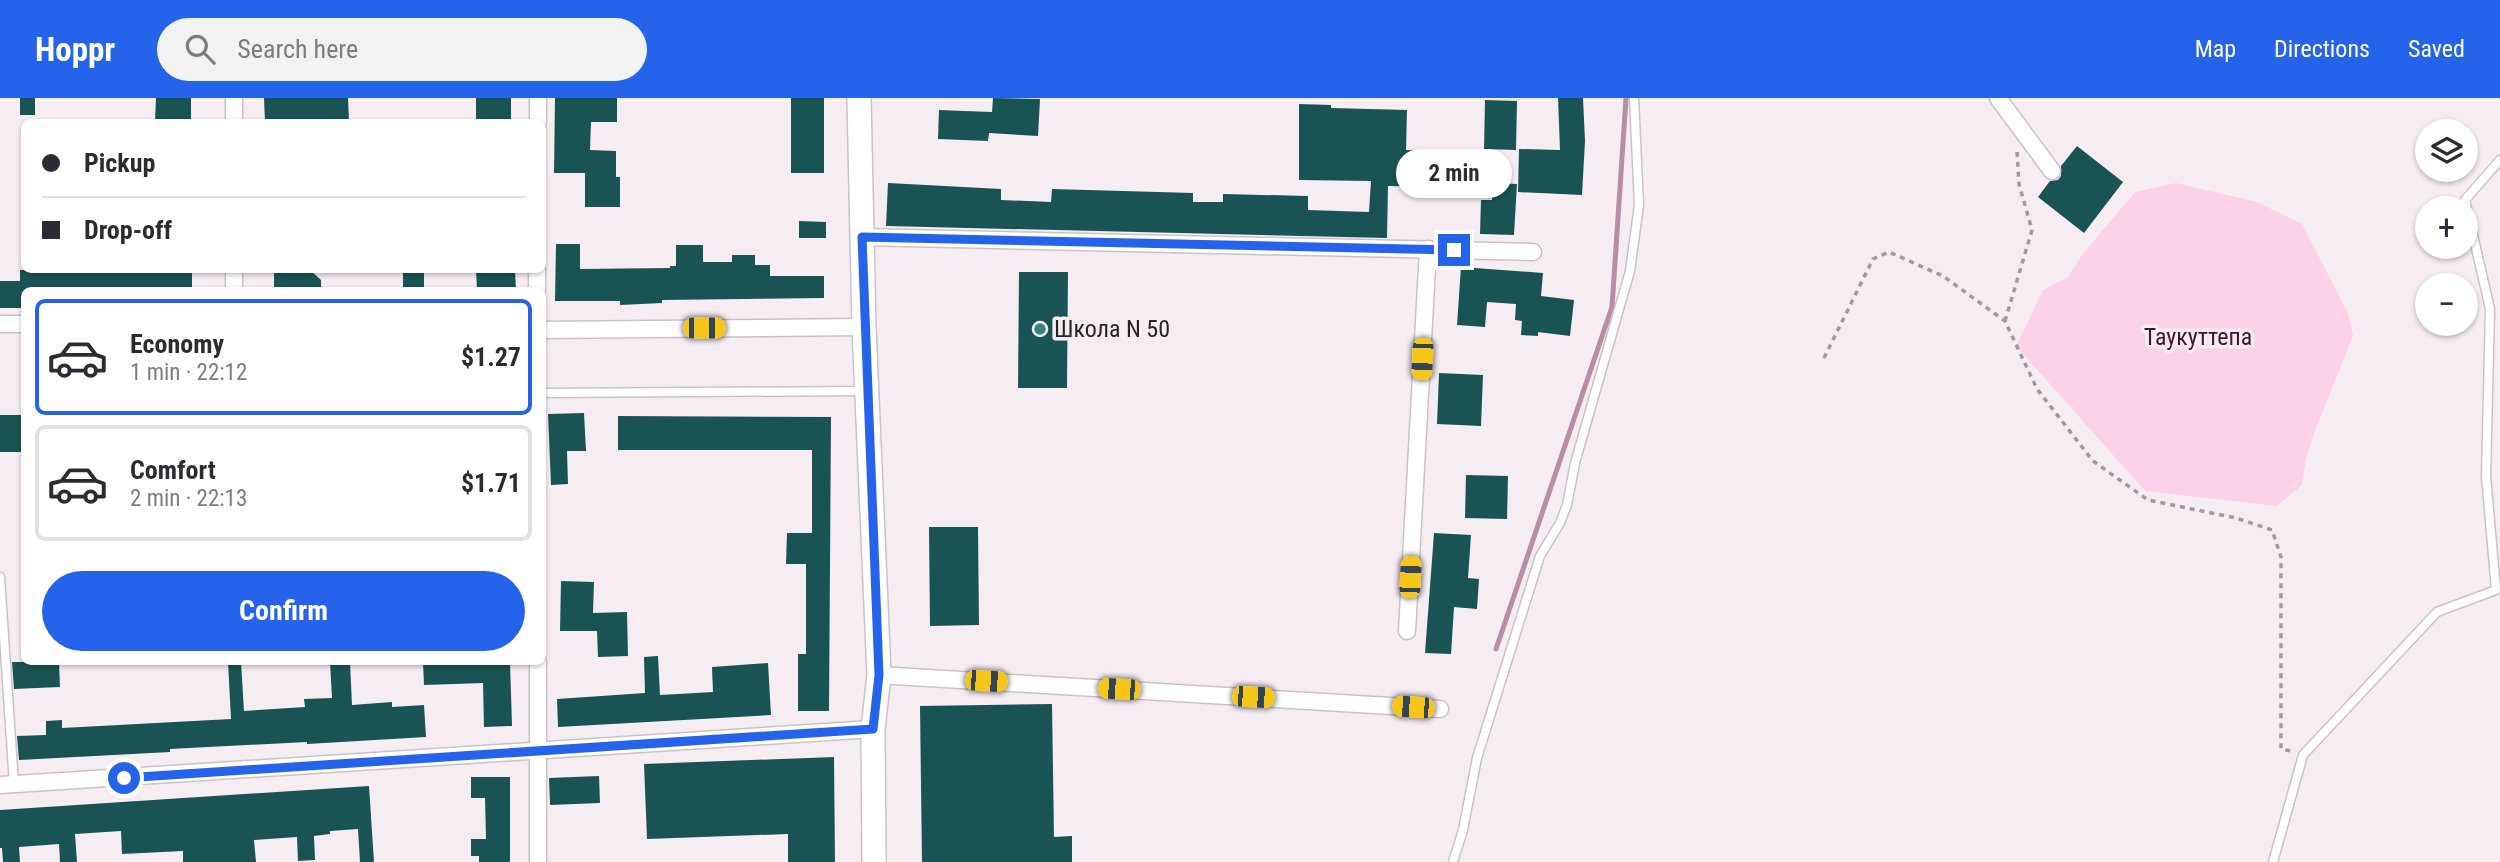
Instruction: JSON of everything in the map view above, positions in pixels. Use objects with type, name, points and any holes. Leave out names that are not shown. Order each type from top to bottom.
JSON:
[{"type":"street","points":[[234,98],[234,119]]},
{"type":"street","points":[[538,98],[538,119]]},
{"type":"street","points":[[859,98],[864,327],[879,675],[873,729],[874,862]]},
{"type":"street","points":[[1998,98],[2052,170]]},
{"type":"street","points":[[862,237],[1533,252]]},
{"type":"street","points":[[1407,631],[1428,249]]},
{"type":"street","points":[[0,324],[21,324]]},
{"type":"street","points":[[546,330],[864,327]]},
{"type":"street","points":[[538,665],[538,862]]},
{"type":"street","points":[[879,675],[1440,709]]},
{"type":"street","points":[[7,785],[873,729]]},
{"type":"lane","points":[[1453,862],[1463,830],[1477,758],[1540,556],[1560,523],[1567,505],[1575,463],[1630,271],[1639,205],[1634,98]]},
{"type":"lane","points":[[2273,862],[2303,755],[2437,612],[2496,590],[2486,476],[2490,309],[2465,200],[2500,160]]},
{"type":"lane","points":[[546,393],[867,391]]},
{"type":"lane","points":[[0,577],[7,785]]},
{"type":"path","points":[[2005,321],[2032,230],[2019,184],[2016,122]]},
{"type":"path","points":[[1824,358],[1873,258],[1889,253],[1943,276],[2005,321],[2038,389],[2094,461],[2148,500],[2236,518],[2272,530],[2281,557],[2281,748],[2303,755]]},
{"type":"green space","name":"Таукуттепа","points":[[2176,183],[2257,202],[2302,224],[2348,313],[2353,336],[2315,431],[2306,459],[2302,485],[2277,506],[2145,491],[2016,346],[2043,290],[2068,277],[2082,255],[2135,192]]},
{"type":"building","points":[[20,98],[35,98],[35,115],[20,115]]},
{"type":"building","points":[[156,98],[191,98],[191,119],[155,119]]},
{"type":"building","points":[[264,98],[348,98],[349,119],[265,119]]},
{"type":"building","points":[[476,98],[511,98],[511,119],[476,119]]},
{"type":"building","points":[[555,98],[617,98],[617,122],[591,122],[590,150],[616,151],[616,177],[620,177],[620,207],[585,207],[585,173],[554,173]]},
{"type":"building","points":[[791,98],[824,98],[824,173],[791,173]]},
{"type":"building","points":[[993,98],[1040,99],[1038,136],[989,133],[988,141],[938,139],[939,110],[992,112]]},
{"type":"building","points":[[1558,98],[1583,98],[1585,141],[1582,195],[1518,192],[1519,149],[1560,150]]},
{"type":"building","points":[[1485,100],[1517,101],[1516,150],[1484,149]]},
{"type":"building","points":[[1299,104],[1331,105],[1331,108],[1407,110],[1406,150],[1436,151],[1435,187],[1388,186],[1387,238],[886,226],[888,183],[1001,189],[1001,200],[1051,202],[1052,189],[1193,193],[1193,202],[1223,202],[1223,194],[1308,196],[1308,210],[1369,212],[1371,181],[1299,180]]},
{"type":"building","points":[[2077,146],[2123,182],[2084,233],[2038,197],[2050,181],[2058,180],[2061,166]]},
{"type":"building","points":[[1492,183],[1517,184],[1514,235],[1480,234],[1481,200],[1492,200]]},
{"type":"building","points":[[799,221],[826,222],[826,238],[799,238]]},
{"type":"building","points":[[556,244],[580,244],[580,269],[670,268],[676,266],[676,245],[703,245],[703,262],[732,262],[732,255],[755,255],[755,265],[770,265],[770,276],[824,276],[824,298],[662,300],[662,303],[620,305],[620,301],[555,301]]},
{"type":"building","points":[[1461,267],[1543,273],[1541,296],[1574,300],[1570,336],[1538,332],[1538,336],[1521,335],[1522,321],[1515,320],[1516,304],[1487,302],[1485,327],[1457,325]]},
{"type":"building","points":[[20,270],[21,273],[192,273],[192,287],[21,287],[21,308],[0,308],[0,281],[20,281]]},
{"type":"building","points":[[1019,272],[1068,272],[1067,388],[1018,388]]},
{"type":"building","points":[[274,273],[313,273],[321,280],[321,287],[274,287]]},
{"type":"building","points":[[403,273],[424,273],[424,287],[403,287]]},
{"type":"building","points":[[476,273],[515,273],[516,287],[477,287]]},
{"type":"building","points":[[1439,373],[1483,375],[1481,426],[1437,424]]},
{"type":"building","points":[[584,413],[586,451],[567,451],[568,484],[551,485],[548,414]]},
{"type":"building","points":[[0,415],[21,415],[21,452],[0,452]]},
{"type":"building","points":[[618,416],[831,417],[829,711],[798,711],[798,654],[806,654],[806,564],[786,564],[787,533],[812,533],[812,450],[618,450]]},
{"type":"building","points":[[1466,475],[1508,476],[1507,519],[1465,518]]},
{"type":"building","points":[[929,527],[978,527],[979,625],[930,626]]},
{"type":"building","points":[[1434,533],[1471,535],[1468,578],[1479,579],[1477,609],[1454,607],[1451,654],[1425,653]]},
{"type":"building","points":[[561,581],[594,582],[593,613],[627,612],[628,656],[598,657],[597,631],[560,631]]},
{"type":"building","points":[[658,656],[660,695],[713,692],[712,667],[768,663],[771,715],[558,727],[557,699],[645,693],[644,657]]},
{"type":"building","points":[[12,662],[21,662],[21,665],[59,665],[60,687],[14,689]]},
{"type":"building","points":[[228,665],[241,665],[244,711],[305,707],[304,699],[332,698],[330,665],[350,665],[352,705],[392,702],[392,707],[424,705],[426,737],[170,749],[170,752],[19,760],[17,736],[46,735],[46,721],[62,720],[62,728],[231,719]]},
{"type":"building","points":[[423,665],[510,665],[512,726],[484,727],[483,683],[424,685]]},
{"type":"building","points":[[1052,704],[1054,837],[1072,836],[1072,862],[922,862],[920,706]]},
{"type":"building","points":[[834,757],[835,862],[788,862],[788,834],[647,839],[644,764]]},
{"type":"building","points":[[599,776],[600,803],[550,805],[549,778]]},
{"type":"building","points":[[471,777],[510,777],[510,862],[479,862],[479,856],[471,856],[471,839],[486,839],[485,798],[471,798]]},
{"type":"building","points":[[369,786],[374,862],[360,862],[358,829],[330,831],[330,834],[314,836],[315,860],[298,861],[297,837],[254,840],[256,862],[183,862],[183,851],[122,854],[121,831],[75,834],[77,862],[60,862],[59,844],[19,847],[20,862],[3,862],[0,848],[0,810]]},
{"type":"waterway","points":[[1496,649],[1612,307],[1626,98]]},
{"type":"place","name":"Школа N 50","points":[[1040,329]]},
{"type":"route","points":[[124,778],[873,729],[879,675],[862,237],[1454,250]]}]
